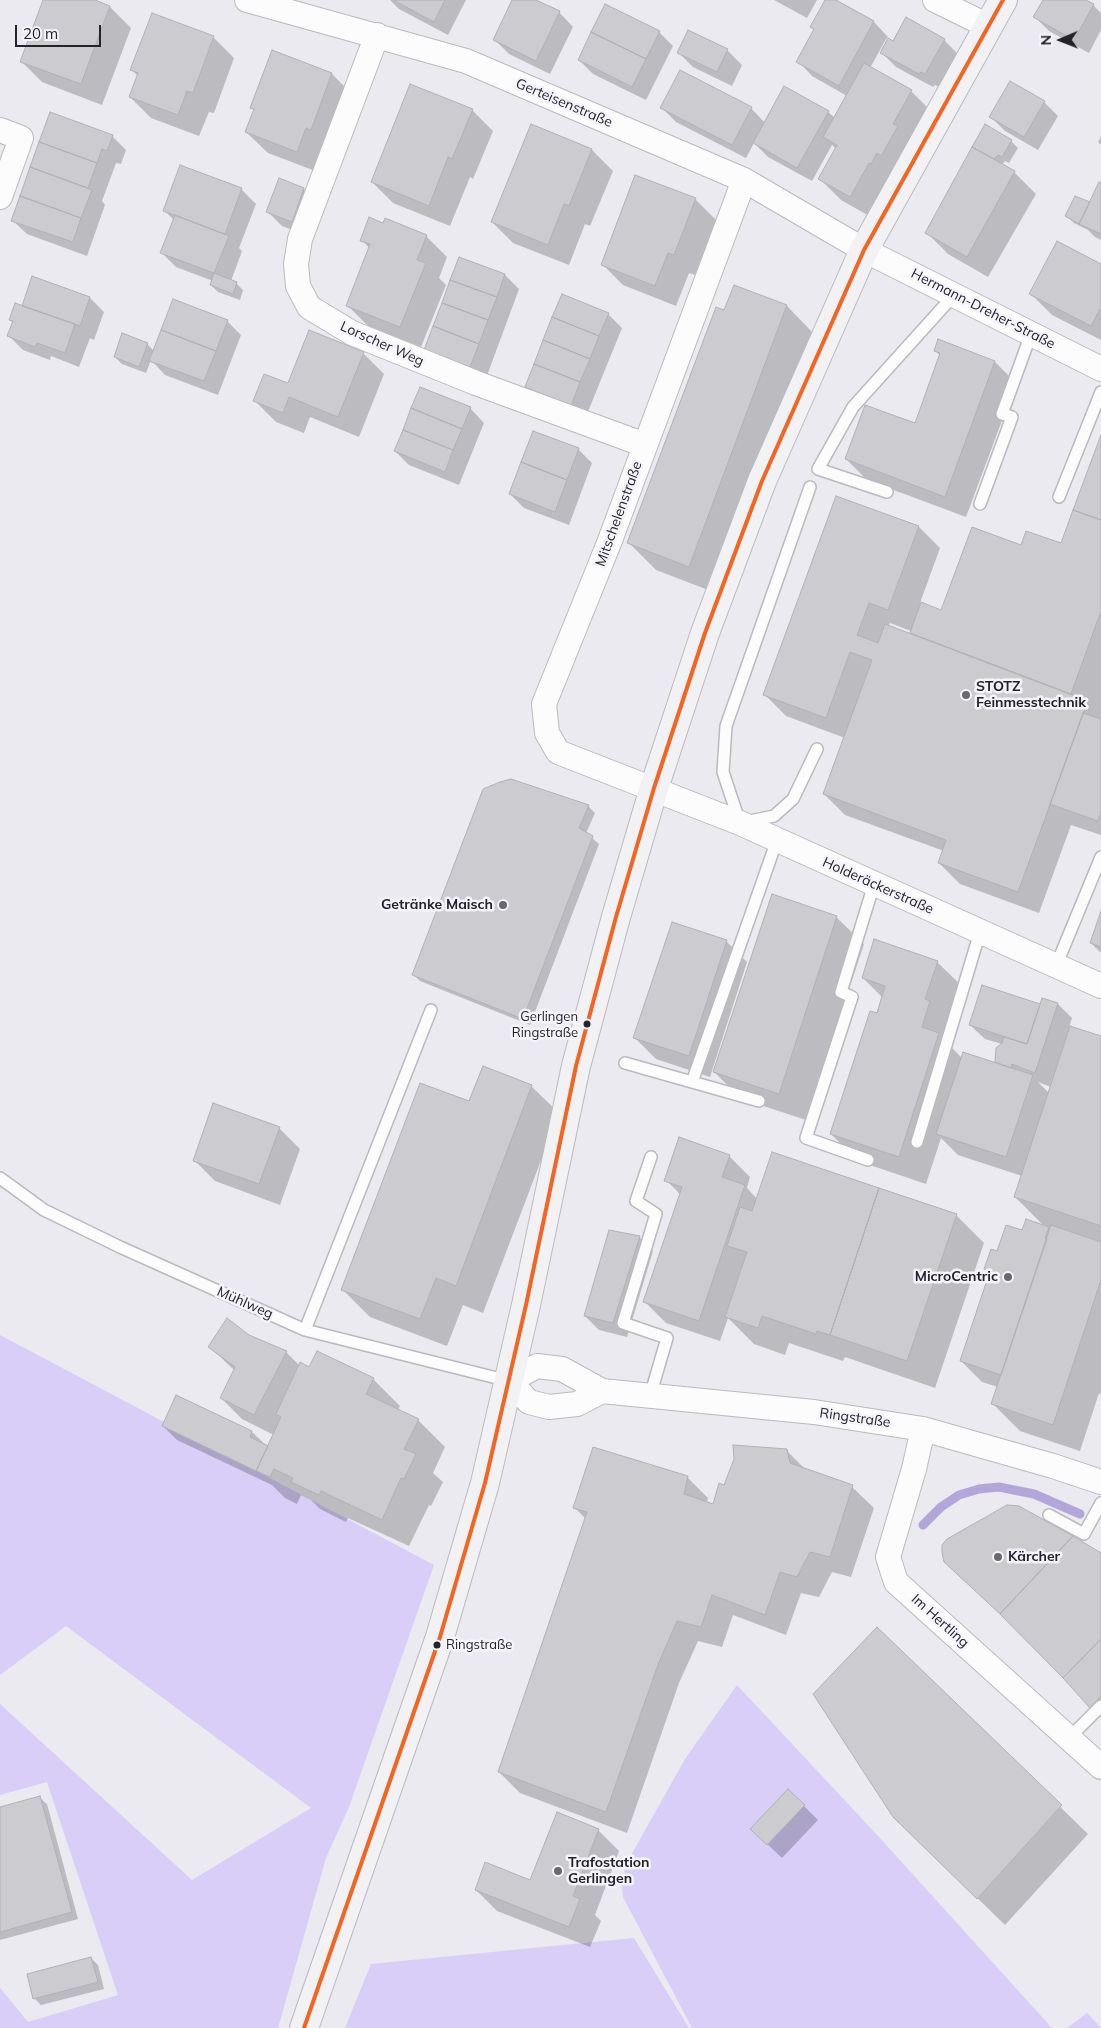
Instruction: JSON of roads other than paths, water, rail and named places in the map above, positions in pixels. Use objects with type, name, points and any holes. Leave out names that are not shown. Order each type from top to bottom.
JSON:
[{"type":"main road","points":[[304,2028],[440,1637],[486,1483],[576,1066],[616,917],[654,788],[705,633],[762,482],[864,250],[1003,0]]},
{"type":"street","name":"Gerteisenstraße","points":[[247,0],[466,61],[744,180],[864,250]]},
{"type":"street","points":[[935,0],[988,26]]},
{"type":"street","name":"Lorscher Weg","points":[[377,35],[300,239],[296,264],[298,286],[309,307],[352,333],[476,383],[645,445]]},
{"type":"street","points":[[0,130],[21,138],[0,197]]},
{"type":"street","name":"Mitschelenstraße","points":[[654,788],[558,752],[547,733],[544,704],[605,552],[744,180]]},
{"type":"street","name":"Hermann-Dreher-Straße","points":[[864,250],[1101,370]]},
{"type":"street","name":"Holderäckerstraße","points":[[654,788],[740,823],[1101,986]]},
{"type":"street","name":"Ringstraße","points":[[509,1381],[537,1366],[562,1369],[602,1392],[796,1410],[922,1428],[1101,1482]]},
{"type":"street","points":[[509,1381],[529,1402],[549,1407],[577,1404],[602,1392]]},
{"type":"street","name":"Im Hertling","points":[[922,1428],[914,1469],[888,1557],[896,1582],[1101,1767]]},
{"type":"lane","points":[[887,492],[818,469],[853,407],[954,295]]},
{"type":"lane","points":[[980,504],[1012,417],[1002,414],[1031,334]]},
{"type":"lane","points":[[1059,497],[1101,392]]},
{"type":"lane","points":[[810,487],[726,726],[723,772],[740,823],[774,816],[792,799],[817,748]]},
{"type":"lane","points":[[692,1082],[777,840]]},
{"type":"lane","points":[[1056,966],[1101,857]]},
{"type":"lane","points":[[868,1160],[806,1138],[852,996],[841,992],[874,884]]},
{"type":"lane","points":[[916,1142],[980,932]]},
{"type":"lane","points":[[306,1330],[431,1010]]},
{"type":"lane","points":[[625,1063],[759,1101]]},
{"type":"lane","points":[[650,1396],[666,1338],[623,1323],[656,1214],[636,1200],[651,1157]]},
{"type":"lane","name":"Mühlweg","points":[[0,1178],[44,1210],[120,1247],[306,1330],[509,1381]]},
{"type":"lane","points":[[1049,1515],[1084,1534],[1101,1503]]},
{"type":"lane","points":[[1069,1738],[1101,1706]]},
{"type":"waterway","points":[[923,1525],[941,1507],[959,1495],[979,1489],[999,1487],[1034,1494],[1080,1514]]},
{"type":"place","name":"STOTZ Feinmesstechnik","points":[[966,695]]},
{"type":"place","name":"Getränke Maisch","points":[[503,905]]},
{"type":"place","name":"Gerlingen Ringstraße","points":[[587,1024]]},
{"type":"place","name":"MicroCentric","points":[[1008,1277]]},
{"type":"place","name":"Kärcher","points":[[998,1557]]},
{"type":"place","name":"Ringstraße","points":[[437,1645]]},
{"type":"place","name":"Trafostation Gerlingen","points":[[558,1871]]}]
